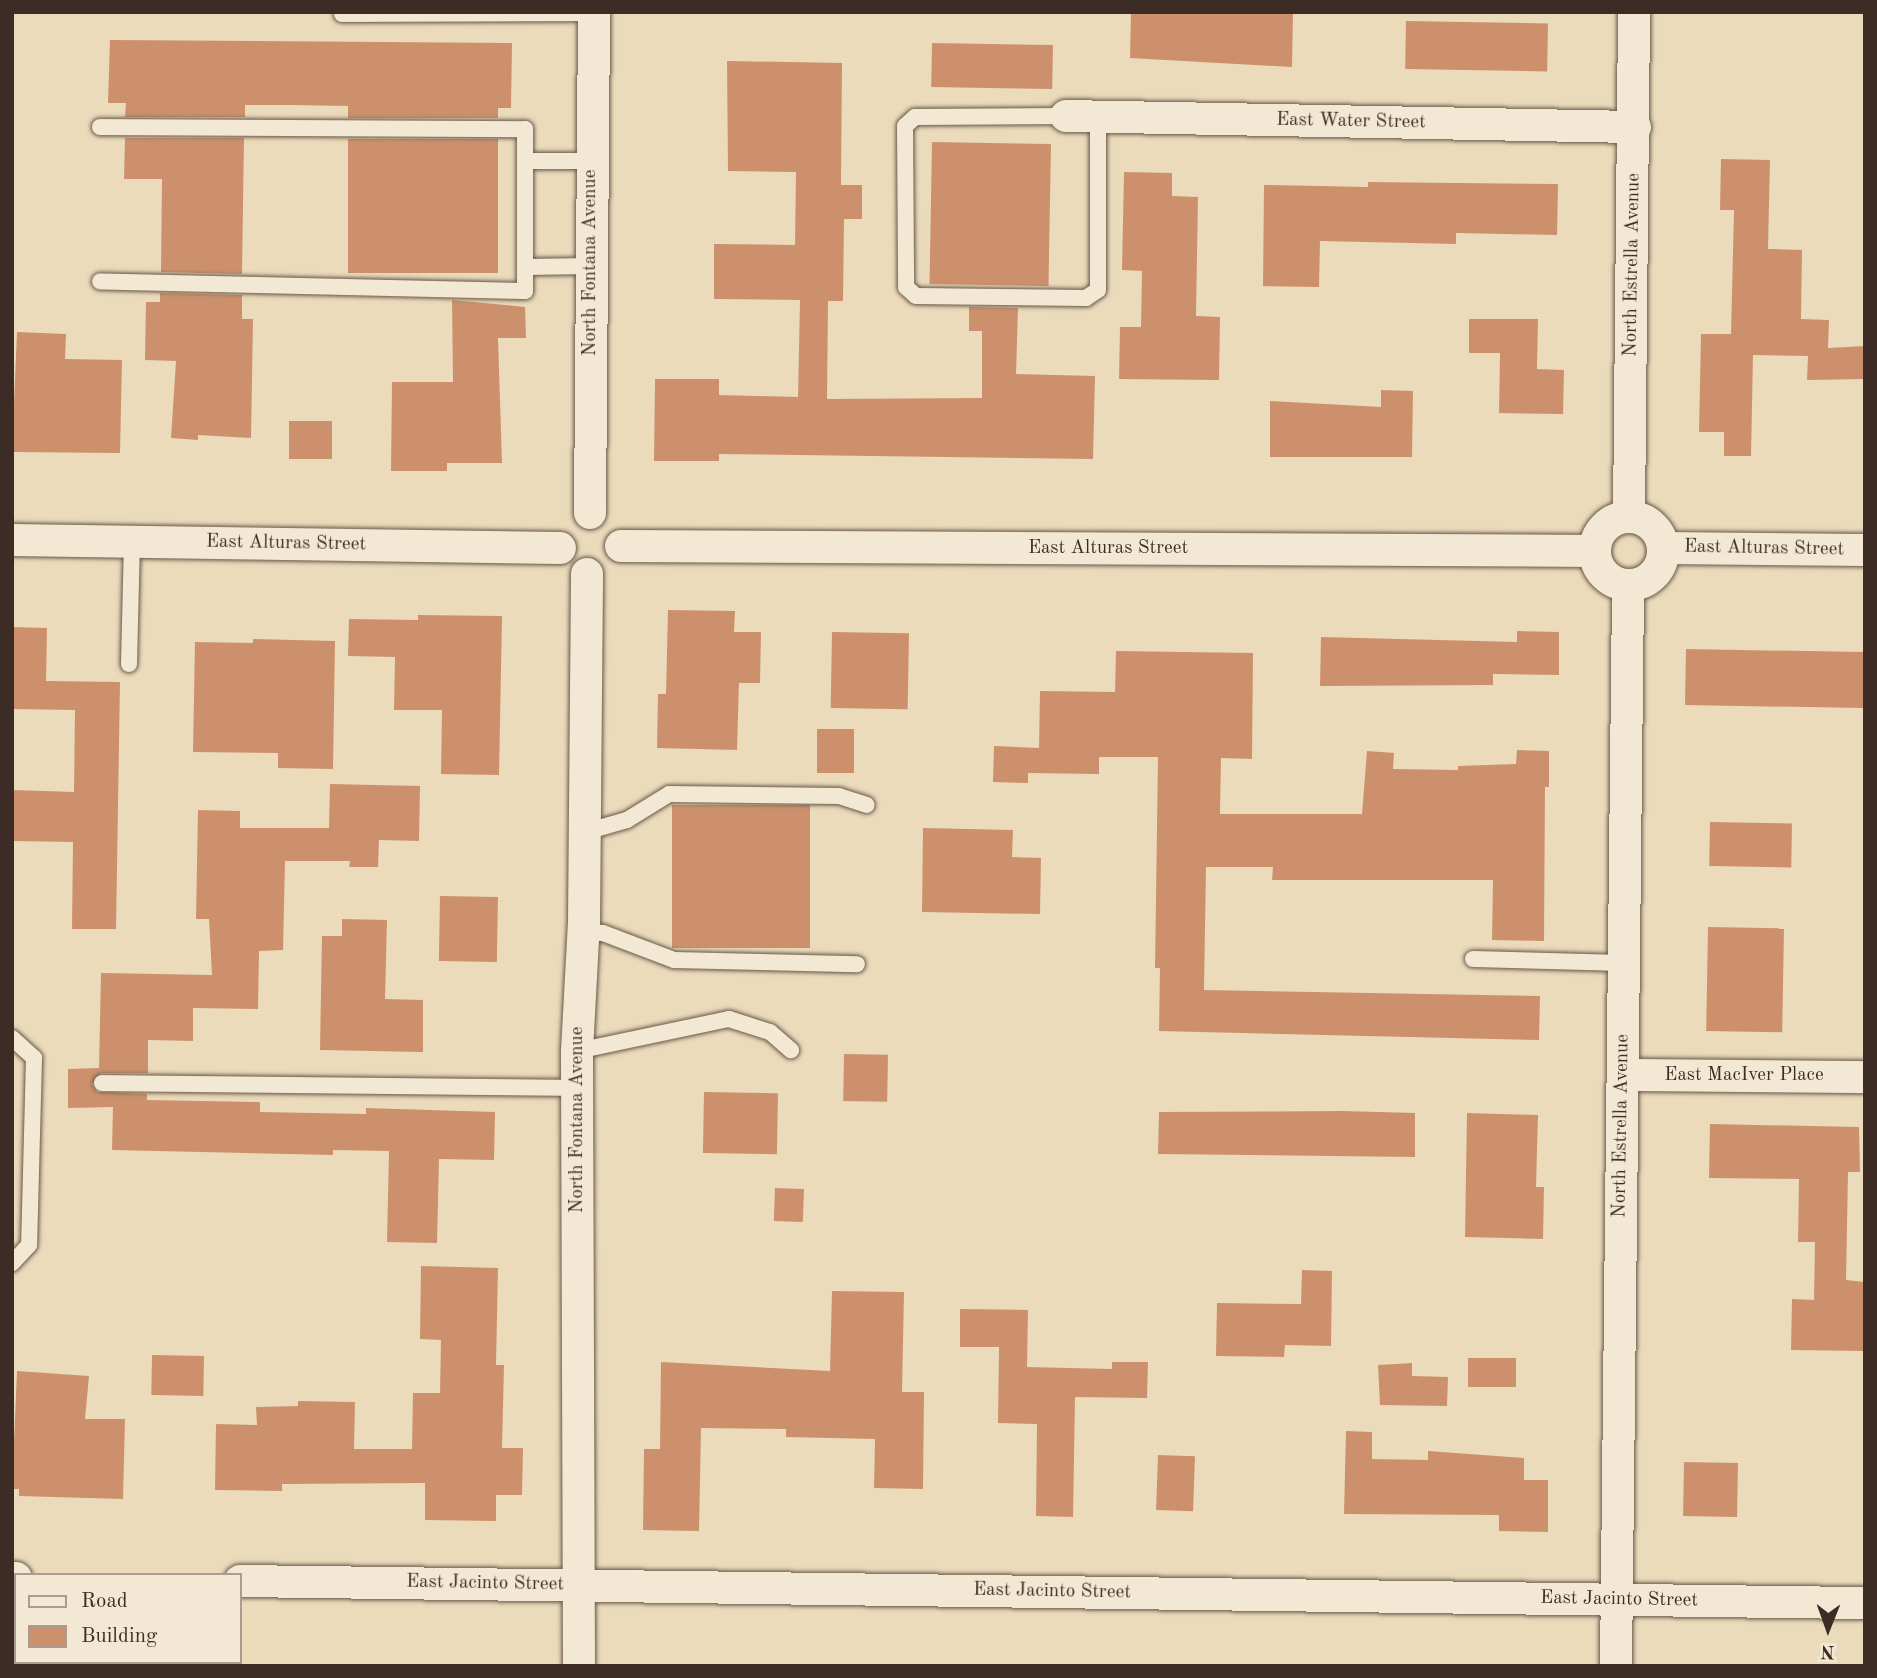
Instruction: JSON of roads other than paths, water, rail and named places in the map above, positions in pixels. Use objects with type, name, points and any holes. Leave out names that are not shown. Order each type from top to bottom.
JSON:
[{"type":"street","name":"North Estrella Avenue","points":[[1629,517],[1635,127],[1634,12]]},
{"type":"street","name":"North Fontana Avenue","points":[[590,513],[594,13]]},
{"type":"street","name":"East Water Street","points":[[1066,116],[1635,127]]},
{"type":"street","points":[[590,513],[607,518],[615,525],[621,545],[613,565],[587,574],[570,567],[560,548],[568,522],[590,513]]},
{"type":"street","points":[[1629,517],[1655,530],[1662,548],[1657,570],[1639,584],[1628,586],[1601,571],[1595,551],[1609,524],[1629,517]]},
{"type":"street","name":"East Alturas Street","points":[[12,540],[560,548]]},
{"type":"street","name":"East Alturas Street","points":[[621,545],[1595,551]]},
{"type":"street","name":"East Alturas Street","points":[[1662,548],[1865,550]]},
{"type":"street","name":"North Fontana Avenue","points":[[579,1666],[577,1051],[583,932],[587,574]]},
{"type":"street","name":"North Estrella Avenue","points":[[1616,1666],[1628,586]]},
{"type":"street","name":"East MacIver Place","points":[[1623,1075],[1865,1077]]},
{"type":"street","name":"East Jacinto Street","points":[[242,1581],[1865,1603]]},
{"type":"lane","points":[[342,14],[594,13]]},
{"type":"lane","points":[[1066,116],[915,117],[905,126],[906,287],[916,296],[1086,298],[1098,290],[1098,117]]},
{"type":"lane","points":[[100,127],[525,129],[525,290],[100,281]]},
{"type":"lane","points":[[525,161],[592,161]]},
{"type":"lane","points":[[525,267],[591,266]]},
{"type":"lane","points":[[130,664],[132,542]]},
{"type":"lane","points":[[584,827],[599,828],[627,820],[669,794],[839,796],[867,805]]},
{"type":"lane","points":[[583,932],[603,933],[674,960],[856,964]]},
{"type":"lane","points":[[1474,959],[1624,962]]},
{"type":"lane","points":[[577,1051],[729,1019],[770,1032],[791,1051]]},
{"type":"lane","points":[[12,1038],[34,1058],[29,1245],[12,1263]]},
{"type":"lane","points":[[102,1083],[577,1088]]}]
